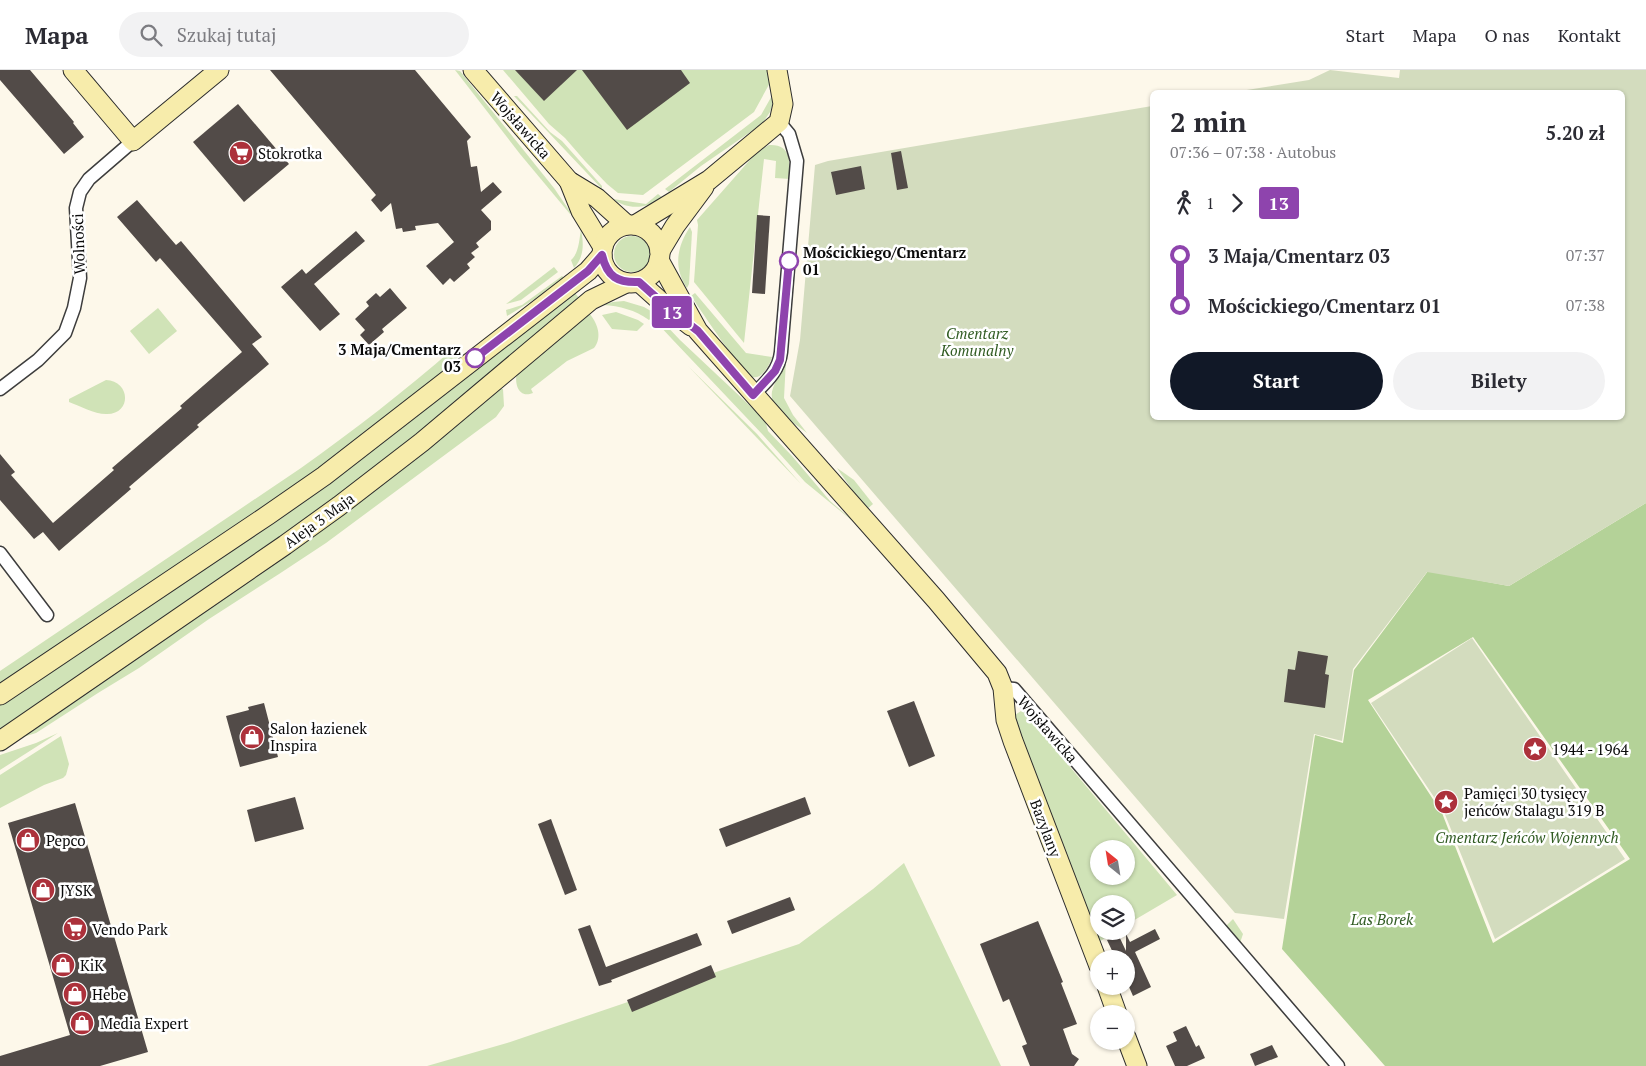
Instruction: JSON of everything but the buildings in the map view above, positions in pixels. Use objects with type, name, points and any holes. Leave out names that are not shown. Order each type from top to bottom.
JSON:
[{"type":"street","points":[[73,70],[133,141]]},
{"type":"street","name":"Wolności","points":[[0,389],[38,360],[65,332],[74,308],[80,278],[76,208],[80,192],[90,179],[133,141],[219,70]]},
{"type":"street","name":"Wojsławicka","points":[[473,70],[569,181],[597,198],[631,226]]},
{"type":"street","points":[[0,694],[324,476],[588,271],[603,251],[608,237],[616,229],[631,226],[709,180],[778,122],[783,104],[777,70]]},
{"type":"street","points":[[753,395],[775,371],[780,360],[782,345],[797,161],[789,134],[778,122]]},
{"type":"street","points":[[603,251],[604,264],[609,273],[617,279],[632,282],[648,277],[656,269],[665,240],[709,180]]},
{"type":"street","name":"Wojsławicka","points":[[569,181],[581,211],[603,251]]},
{"type":"street","points":[[631,226],[644,228],[652,234],[657,242],[660,255]]},
{"type":"street","name":"Wojsławicka","points":[[660,255],[698,331]]},
{"type":"street","name":"Wojsławicka","points":[[632,282],[698,331],[982,653],[997,673],[1003,688],[1014,689],[1338,1066]]},
{"type":"street","name":"Aleja 3 Maja","points":[[0,741],[339,506],[422,442],[592,300],[632,282]]},
{"type":"street","points":[[0,553],[47,615]]},
{"type":"street","name":"Bazylany","points":[[1003,688],[1006,720],[1012,741],[1093,950]]},
{"type":"street","points":[[1131,1050],[1137,1066]]},
{"type":"green space","points":[[455,70],[460,71],[554,188],[570,214],[520,154]]},
{"type":"green space","points":[[503,70],[770,70],[772,79],[754,112],[643,195],[618,193],[607,184],[565,138],[549,124]]},
{"type":"green space","name":"Cmentarz Komunalny","points":[[1330,70],[1399,78],[1400,70],[1646,70],[1646,503],[1509,586],[1427,572],[1353,669],[1342,741],[1314,734],[1284,919],[1235,913],[790,396],[800,340],[815,165],[828,161],[1150,106],[1150,420],[1625,420],[1625,90],[1246,90],[1309,80]]},
{"type":"green space","points":[[774,92],[774,100],[770,112],[762,124],[701,166],[669,192],[665,189],[761,115]]},
{"type":"green space","points":[[514,96],[517,96],[550,132],[562,141],[602,186],[602,189]]},
{"type":"green space","points":[[769,145],[776,145],[782,148],[788,155],[790,179],[775,178],[776,161],[764,159],[744,343],[694,282],[697,220],[756,153]]},
{"type":"green space","points":[[658,194],[663,198],[651,204],[638,207],[625,205],[613,199],[646,204]]},
{"type":"green space","points":[[690,227],[692,232],[689,284],[687,288],[680,273],[678,257],[682,242]]},
{"type":"green space","points":[[581,230],[582,250],[580,259],[574,268],[571,260],[577,250]]},
{"type":"green space","points":[[632,236],[639,237],[645,241],[649,247],[649,261],[645,267],[639,271],[632,272],[625,271],[619,267],[615,261],[614,254],[615,247],[619,241],[625,237]]},
{"type":"green space","points":[[554,267],[558,272],[521,300],[506,304]]},
{"type":"green space","points":[[562,276],[564,278],[545,293],[507,316],[506,310],[522,305]]},
{"type":"green space","points":[[575,293],[580,299],[421,432],[313,515],[0,733],[0,704],[475,370]]},
{"type":"green space","points":[[695,293],[746,353],[772,357],[762,374],[752,377],[747,373],[721,340],[691,296]]},
{"type":"green space","points":[[624,301],[644,307],[656,314],[649,320],[627,309],[603,305]]},
{"type":"green space","points":[[158,308],[177,331],[149,354],[130,331]]},
{"type":"green space","points":[[616,312],[644,324],[637,331],[612,329],[602,315]]},
{"type":"green space","points":[[589,313],[598,330],[597,344],[594,348],[567,361],[531,389],[533,393],[524,394],[521,392],[516,382],[517,373]]},
{"type":"green space","points":[[662,321],[765,420],[768,431],[830,501],[872,537],[805,482],[658,324]]},
{"type":"green space","points":[[454,348],[456,351],[451,355],[453,358],[459,355],[453,364],[314,473],[0,685],[0,671],[301,468],[379,410]]},
{"type":"green space","points":[[786,360],[784,398],[793,415],[807,433],[782,414],[773,402],[773,388]]},
{"type":"green space","points":[[688,366],[757,434],[801,484]]},
{"type":"green space","points":[[106,380],[114,382],[124,391],[124,404],[114,413],[97,413],[69,402],[69,399]]},
{"type":"green space","points":[[499,389],[503,389],[504,406],[496,417],[326,543],[209,619],[139,668],[36,733],[23,737],[282,558],[356,503]]},
{"type":"green space","points":[[837,468],[854,480],[873,504],[866,510]]},
{"type":"green space","name":"Las Borek","points":[[1646,503],[1646,1066],[1385,1066],[1282,949],[1315,735],[1343,743],[1354,670],[1428,571],[1509,586]],"holes":[[[1473,637],[1630,859],[1493,943],[1442,813],[1368,700]]]},
{"type":"green space","name":"Cmentarz Jeńców Wojennych","points":[[1472,638],[1625,859],[1495,939],[1444,812],[1371,703]]},
{"type":"green space","points":[[1021,711],[1025,713],[1131,840],[1090,840],[1090,885],[1135,885],[1135,845],[1177,895],[1135,920],[1135,895],[1090,895],[1090,924],[1015,720],[1015,715]]},
{"type":"green space","points":[[58,733],[0,770],[0,755],[36,743]]},
{"type":"green space","points":[[61,736],[69,764],[66,775],[0,808],[0,775]]},
{"type":"green space","points":[[904,863],[1001,1066],[427,1066],[507,1043],[799,944],[873,889]]},
{"type":"green space","points":[[1233,919],[1243,934],[1240,943],[1226,926]]},
{"type":"bus line","name":"13","points":[[475,358],[588,271],[602,255],[609,273],[617,279],[626,282],[639,282],[698,331],[753,395],[775,371],[780,360],[789,261]]},
{"type":"place","name":"Stokrotka","points":[[241,153]]},
{"type":"place","name":"Mościckiego/Cmentarz 01","points":[[789,261]]},
{"type":"place","name":"3 Maja/Cmentarz 03","points":[[475,358]]},
{"type":"place","name":"Salon łazienek Inspira","points":[[252,737]]},
{"type":"place","name":"1944 - 1964","points":[[1535,749]]},
{"type":"place","name":"Pamięci 30 tysięcy jeńców Stalagu 319 B","points":[[1446,802]]},
{"type":"place","name":"Pepco","points":[[28,840]]},
{"type":"place","name":"JYSK","points":[[43,890]]},
{"type":"place","name":"Vendo Park","points":[[75,929]]},
{"type":"place","name":"KiK","points":[[63,965]]},
{"type":"place","name":"Hebe","points":[[75,994]]},
{"type":"place","name":"Media Expert","points":[[82,1023]]}]
